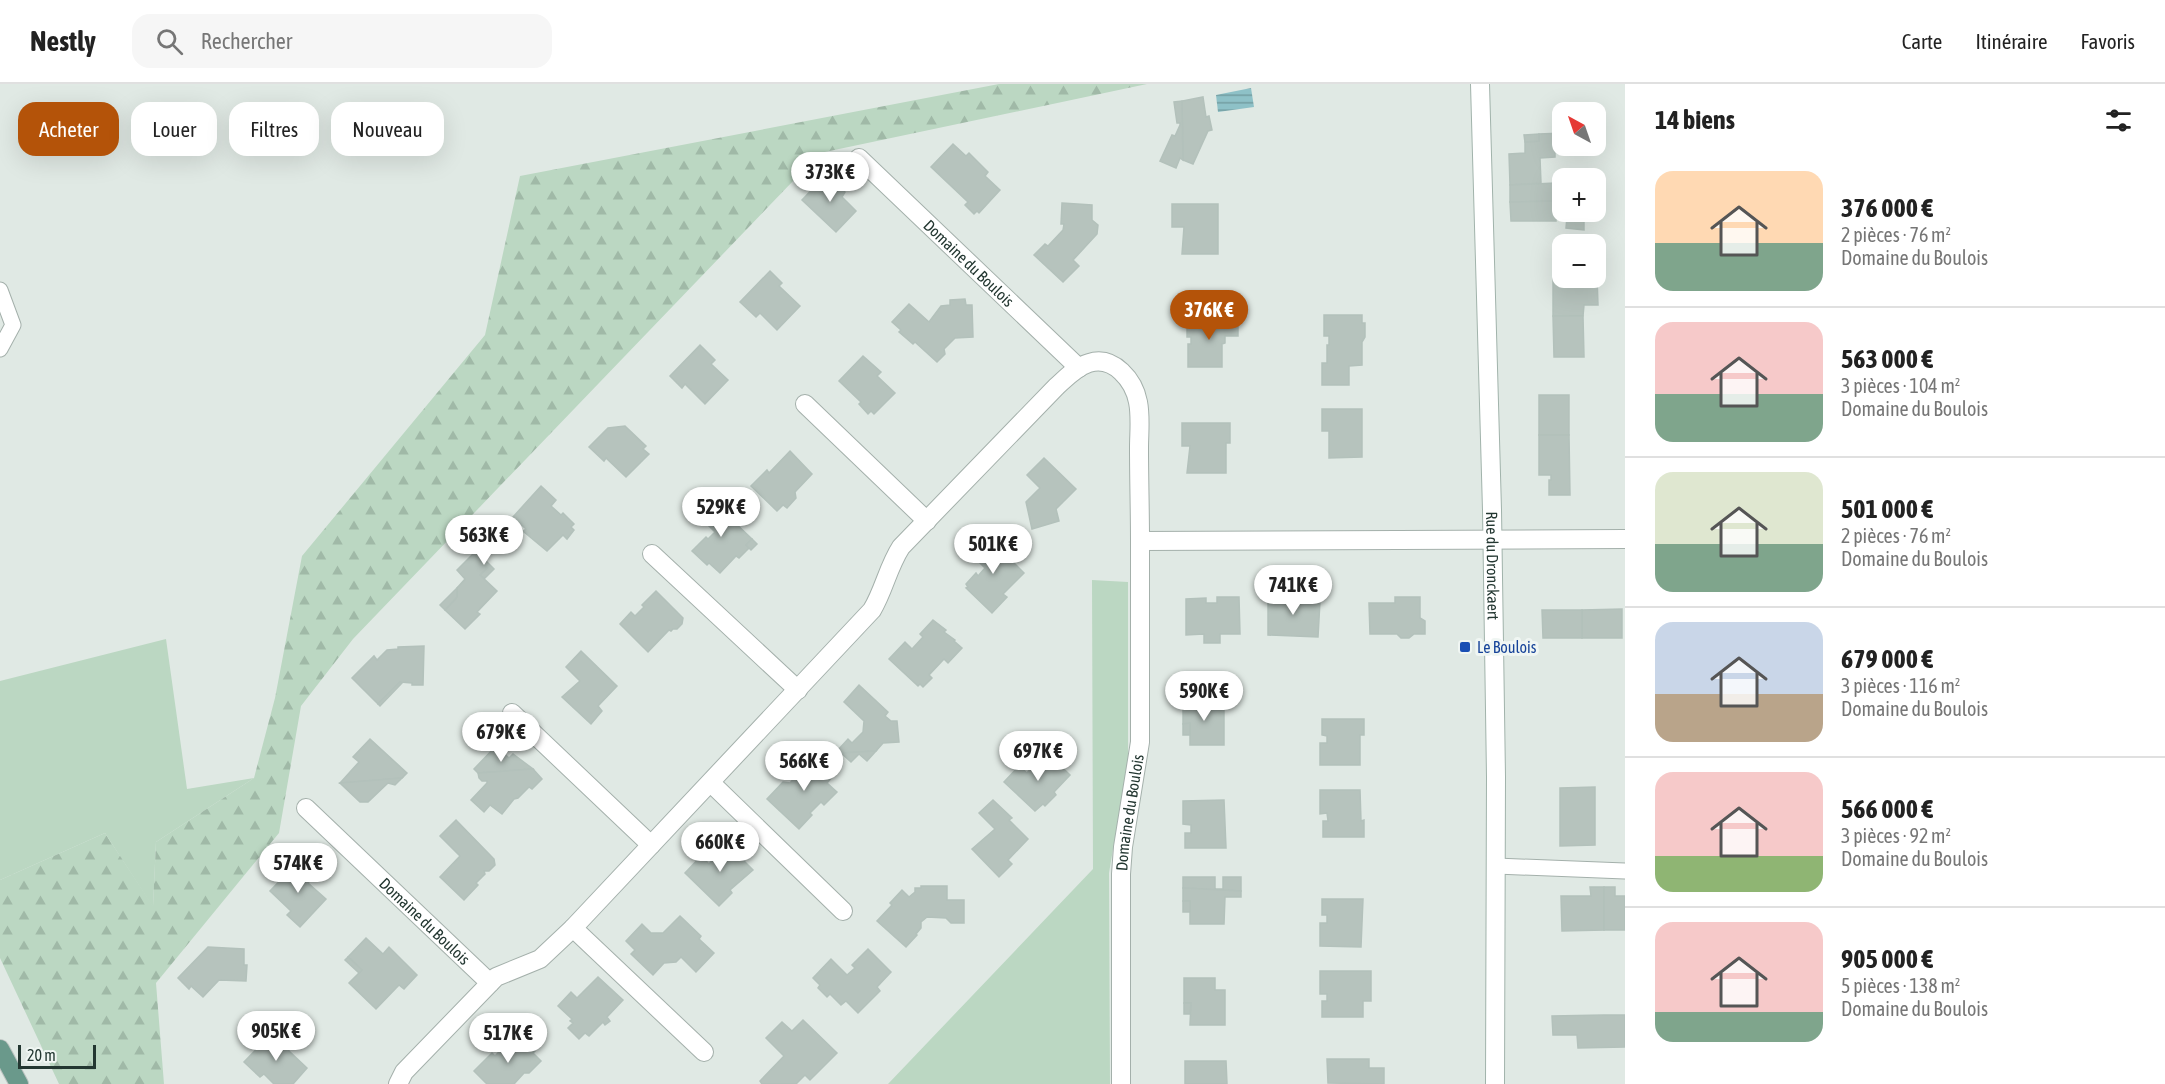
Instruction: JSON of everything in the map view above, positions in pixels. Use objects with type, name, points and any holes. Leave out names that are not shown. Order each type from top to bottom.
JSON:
[{"type":"main road","points":[[0,1049],[18,1084]]},
{"type":"street","name":"Rue du Dronckaert","points":[[1480,84],[1493,541],[1496,866],[1495,1084]]},
{"type":"street","name":"Domaine du Boulois","points":[[859,158],[1079,368],[1091,362],[1111,364],[1121,371],[1134,390],[1139,412],[1140,742],[1123,847],[1121,874],[1121,1084]]},
{"type":"street","points":[[398,1084],[404,1072],[490,983],[502,975],[540,959],[573,928],[711,783],[872,610],[901,547],[1056,387],[1079,368]]},
{"type":"street","points":[[806,404],[927,520]]},
{"type":"street","points":[[1140,541],[1625,539]]},
{"type":"street","points":[[652,554],[798,690]]},
{"type":"street","points":[[512,713],[651,845]]},
{"type":"street","points":[[711,783],[843,911]]},
{"type":"street","name":"Domaine du Boulois","points":[[306,808],[490,983]]},
{"type":"street","points":[[573,928],[704,1052]]},
{"type":"lane","points":[[0,290],[13,325],[0,349]]},
{"type":"lane","points":[[1496,866],[1625,871]]},
{"type":"green space","points":[[999,84],[1147,84],[820,153],[353,639],[301,706],[279,833],[156,983],[164,1084],[59,1084],[0,958],[0,880],[105,833],[153,906],[156,842],[254,778],[275,698],[302,556],[485,335],[520,176]]},
{"type":"green space","points":[[1092,580],[1128,582],[1128,759],[1109,873],[1110,1084],[888,1084],[1093,869]]},
{"type":"green space","points":[[166,639],[187,789],[254,778],[156,842],[153,907],[105,833],[0,880],[0,681]]},
{"type":"water","points":[[1251,88],[1254,107],[1218,112],[1216,95]]},
{"type":"building","points":[[1203,97],[1206,117],[1209,116],[1212,130],[1208,131],[1193,164],[1183,160],[1182,101]]},
{"type":"building","points":[[1182,101],[1183,160],[1180,158],[1176,168],[1160,161],[1172,135],[1175,136],[1180,125],[1177,123],[1174,102]]},
{"type":"building","points":[[1552,133],[1552,156],[1555,156],[1540,158],[1541,183],[1510,185],[1509,154],[1525,153],[1525,142],[1539,141],[1539,134]]},
{"type":"building","points":[[1539,134],[1539,141],[1525,142],[1524,135]]},
{"type":"building","points":[[953,144],[966,156],[969,153],[988,172],[985,176],[1000,190],[979,213],[977,211],[974,214],[965,205],[968,202],[931,167]]},
{"type":"building","points":[[827,174],[845,192],[842,197],[856,211],[836,232],[802,200]]},
{"type":"building","points":[[1552,183],[1552,201],[1510,202],[1510,185]]},
{"type":"building","points":[[1552,201],[1552,221],[1511,221],[1510,202]]},
{"type":"building","points":[[1062,203],[1092,205],[1092,220],[1098,225],[1097,234],[1073,260],[1079,266],[1063,282],[1034,255],[1045,244],[1048,246],[1063,230]]},
{"type":"building","points":[[1172,204],[1218,204],[1218,254],[1182,254],[1184,227],[1172,227]]},
{"type":"building","points":[[1567,222],[1584,222],[1584,230],[1566,228]]},
{"type":"building","points":[[770,271],[782,283],[779,286],[800,306],[777,330],[760,313],[756,317],[740,302]]},
{"type":"building","points":[[1553,288],[1597,288],[1598,305],[1584,305],[1583,316],[1553,316]]},
{"type":"building","points":[[965,299],[966,305],[972,305],[973,337],[955,338],[944,349],[945,354],[937,362],[915,342],[913,344],[899,332],[901,330],[892,322],[909,304],[929,322],[941,306],[950,305],[950,300]]},
{"type":"building","points":[[1324,315],[1362,315],[1362,323],[1365,323],[1362,365],[1349,366],[1349,385],[1322,385],[1322,363],[1327,363],[1327,345],[1329,345],[1329,336],[1324,336]]},
{"type":"building","points":[[1553,316],[1583,316],[1584,357],[1554,357]]},
{"type":"building","points":[[1238,319],[1238,336],[1225,336],[1225,343],[1222,344],[1222,367],[1188,367],[1188,344],[1191,344],[1191,337],[1187,337],[1187,320]]},
{"type":"building","points":[[700,345],[715,360],[711,364],[728,380],[705,404],[685,384],[682,388],[670,376]]},
{"type":"building","points":[[863,356],[881,372],[877,376],[895,393],[874,414],[871,411],[868,414],[859,404],[861,402],[839,381]]},
{"type":"building","points":[[1539,395],[1569,395],[1569,435],[1539,435]]},
{"type":"building","points":[[1322,409],[1362,409],[1362,457],[1329,458],[1329,431],[1322,431]]},
{"type":"building","points":[[1182,423],[1230,423],[1230,443],[1226,443],[1226,473],[1187,473],[1190,446],[1182,446]]},
{"type":"building","points":[[625,426],[646,446],[643,449],[649,454],[626,477],[606,458],[604,461],[589,447],[608,428]]},
{"type":"building","points":[[1539,435],[1569,435],[1570,495],[1549,495],[1551,475],[1539,475]]},
{"type":"building","points":[[790,451],[812,474],[795,492],[796,498],[787,508],[783,505],[777,511],[751,486],[767,470],[769,473]]},
{"type":"building","points":[[1044,458],[1076,489],[1056,509],[1059,521],[1032,529],[1026,502],[1040,488],[1027,475]]},
{"type":"building","points":[[541,486],[556,500],[551,506],[561,515],[563,513],[574,524],[571,527],[574,530],[567,539],[563,535],[547,551],[523,531],[526,529],[513,517]]},
{"type":"building","points":[[714,498],[733,517],[731,519],[752,539],[746,545],[749,548],[739,558],[736,556],[720,573],[692,551],[706,537],[708,539],[715,532],[698,515]]},
{"type":"building","points":[[986,538],[996,547],[998,544],[1013,558],[1011,560],[1024,573],[1003,594],[1007,597],[992,613],[966,588],[968,587],[966,584],[976,573],[978,576],[985,568],[971,554]]},
{"type":"building","points":[[752,539],[757,544],[751,550],[746,545]]},
{"type":"building","points":[[476,551],[494,569],[484,579],[480,575],[487,568],[473,554]]},
{"type":"building","points":[[473,554],[487,568],[480,575],[497,591],[477,612],[480,614],[465,629],[445,610],[457,597],[457,588],[465,579],[457,570]]},
{"type":"building","points":[[457,588],[457,597],[445,610],[440,605]]},
{"type":"building","points":[[656,591],[683,618],[682,624],[677,629],[669,630],[648,652],[620,624],[631,612],[635,616]]},
{"type":"building","points":[[1268,594],[1303,597],[1303,602],[1320,601],[1318,637],[1268,635]]},
{"type":"building","points":[[1217,597],[1239,597],[1240,634],[1220,634],[1220,643],[1204,643],[1204,634],[1186,635],[1186,599],[1206,598],[1206,603],[1217,603]]},
{"type":"building","points":[[1395,597],[1420,597],[1420,618],[1425,621],[1425,634],[1414,634],[1409,638],[1401,638],[1397,634],[1370,634],[1369,603],[1395,603]]},
{"type":"building","points":[[1622,609],[1622,638],[1582,638],[1582,610]]},
{"type":"building","points":[[1542,610],[1582,610],[1582,638],[1543,638]]},
{"type":"building","points":[[933,620],[946,630],[944,632],[962,648],[948,663],[944,659],[929,675],[932,678],[923,687],[920,684],[918,686],[889,659],[905,642],[912,649],[923,637],[920,634]]},
{"type":"building","points":[[424,646],[423,685],[400,682],[378,704],[352,678],[374,656],[377,660],[387,650],[398,649],[398,647]]},
{"type":"building","points":[[581,651],[617,686],[598,706],[602,711],[591,724],[562,697],[580,681],[566,667]]},
{"type":"building","points":[[400,682],[402,683],[380,706],[378,704]]},
{"type":"building","points":[[859,685],[888,712],[885,716],[891,721],[897,721],[899,742],[883,743],[876,751],[841,753],[838,750],[848,739],[852,743],[863,732],[864,721],[844,702]]},
{"type":"building","points":[[1183,698],[1213,698],[1214,710],[1224,710],[1224,745],[1190,745],[1190,723],[1183,724]]},
{"type":"building","points":[[1322,719],[1364,719],[1364,735],[1360,735],[1360,765],[1320,765],[1320,743],[1327,743],[1327,736],[1322,735]]},
{"type":"building","points":[[1190,723],[1190,735],[1183,735],[1183,724]]},
{"type":"building","points":[[370,739],[407,773],[402,778],[340,783],[359,762],[353,757]]},
{"type":"building","points":[[496,746],[509,758],[513,754],[533,769],[478,773],[474,769]]},
{"type":"building","points":[[876,751],[867,761],[859,754],[851,762],[841,753]]},
{"type":"building","points":[[1045,751],[1070,775],[1054,792],[1056,795],[1045,806],[1043,804],[1035,811],[1004,782],[1019,766],[1027,773]]},
{"type":"building","points":[[811,755],[833,776],[827,783],[837,792],[824,805],[821,802],[799,829],[767,799],[783,782],[790,783],[797,775],[795,771]]},
{"type":"building","points":[[533,769],[542,779],[532,789],[529,787],[514,799],[502,814],[490,805],[484,812],[471,800],[487,783],[479,778],[478,773]]},
{"type":"building","points":[[402,778],[395,785],[388,783],[368,802],[360,802],[340,783]]},
{"type":"building","points":[[1595,787],[1595,845],[1560,846],[1560,788]]},
{"type":"building","points":[[1320,790],[1360,790],[1364,837],[1323,837],[1323,821],[1328,821],[1327,813],[1320,814]]},
{"type":"building","points":[[993,800],[1012,818],[1009,820],[1028,839],[1008,860],[1012,864],[999,877],[972,849],[995,829],[979,813]]},
{"type":"building","points":[[1224,800],[1226,848],[1185,848],[1185,833],[1191,833],[1191,825],[1183,824],[1183,801]]},
{"type":"building","points":[[456,820],[494,859],[495,865],[489,871],[484,871],[485,874],[476,883],[478,885],[464,900],[440,877],[460,856],[440,836]]},
{"type":"building","points":[[727,840],[744,856],[742,859],[753,870],[730,890],[732,893],[719,906],[685,873],[701,856],[709,864],[717,855],[714,853]]},
{"type":"building","points":[[298,862],[314,876],[308,883],[326,899],[300,927],[287,915],[291,911],[270,891]]},
{"type":"building","points":[[1183,877],[1215,877],[1215,889],[1223,889],[1223,877],[1241,877],[1241,891],[1183,888]]},
{"type":"building","points":[[921,886],[947,886],[947,900],[964,900],[964,923],[951,923],[946,918],[927,917],[921,922],[917,935],[906,947],[877,921],[902,890],[909,897],[915,892],[915,888],[921,888]]},
{"type":"building","points":[[1590,887],[1604,887],[1604,930],[1562,931],[1561,896],[1591,896]]},
{"type":"building","points":[[1604,887],[1615,887],[1615,896],[1625,896],[1625,930],[1604,930]]},
{"type":"building","points":[[1183,888],[1241,891],[1241,897],[1225,897],[1224,924],[1190,924],[1190,901],[1183,901]]},
{"type":"building","points":[[1322,899],[1363,899],[1361,947],[1320,946],[1320,923],[1327,923],[1327,915],[1322,915]]},
{"type":"building","points":[[1183,901],[1190,901],[1190,912],[1183,912]]},
{"type":"building","points":[[680,916],[701,936],[699,939],[714,953],[696,972],[681,957],[676,962],[664,963],[653,975],[631,954],[635,950],[626,941],[642,924],[651,933],[663,933]]},
{"type":"building","points":[[366,938],[383,954],[389,947],[417,975],[404,989],[399,985],[376,1009],[349,983],[362,970],[348,957]]},
{"type":"building","points":[[208,947],[244,949],[244,965],[247,965],[246,981],[219,980],[203,997],[191,986],[189,989],[178,978]]},
{"type":"building","points":[[868,949],[891,972],[877,987],[880,991],[858,1013],[846,1001],[841,1005],[830,994],[827,997],[818,988],[820,985],[813,978],[831,959],[847,975],[855,968],[852,965]]},
{"type":"building","points":[[348,957],[362,970],[359,973],[345,960]]},
{"type":"building","points":[[1320,971],[1371,971],[1371,1001],[1363,1001],[1363,1017],[1322,1017],[1322,1001],[1327,1001],[1327,994],[1320,994]]},
{"type":"building","points":[[598,977],[623,1000],[607,1017],[610,1021],[605,1025],[603,1022],[589,1036],[585,1033],[579,1039],[568,1028],[573,1023],[570,1021],[572,1019],[558,1006],[571,992],[577,998]]},
{"type":"building","points":[[1184,978],[1215,978],[1215,990],[1225,990],[1225,1025],[1190,1025],[1191,1003],[1184,1003]]},
{"type":"building","points":[[1184,1003],[1191,1003],[1190,1014],[1184,1014]]},
{"type":"building","points":[[1625,1015],[1625,1047],[1578,1048],[1577,1035],[1553,1035],[1552,1016]]},
{"type":"building","points":[[803,1020],[837,1053],[810,1080],[805,1075],[796,1084],[762,1084],[760,1081],[784,1056],[766,1038],[782,1022],[792,1031]]},
{"type":"building","points":[[271,1034],[288,1046],[289,1051],[307,1068],[293,1084],[274,1084],[264,1074],[260,1077],[244,1062]]},
{"type":"building","points":[[515,1035],[535,1051],[533,1053],[541,1061],[529,1073],[524,1073],[514,1084],[487,1084],[474,1071],[492,1053],[495,1056]]},
{"type":"building","points":[[1327,1059],[1369,1059],[1369,1068],[1384,1068],[1384,1084],[1328,1083]]},
{"type":"building","points":[[1185,1061],[1226,1061],[1227,1084],[1185,1084]]},
{"type":"place","name":"Le Boulois","points":[[1465,647]]}]
